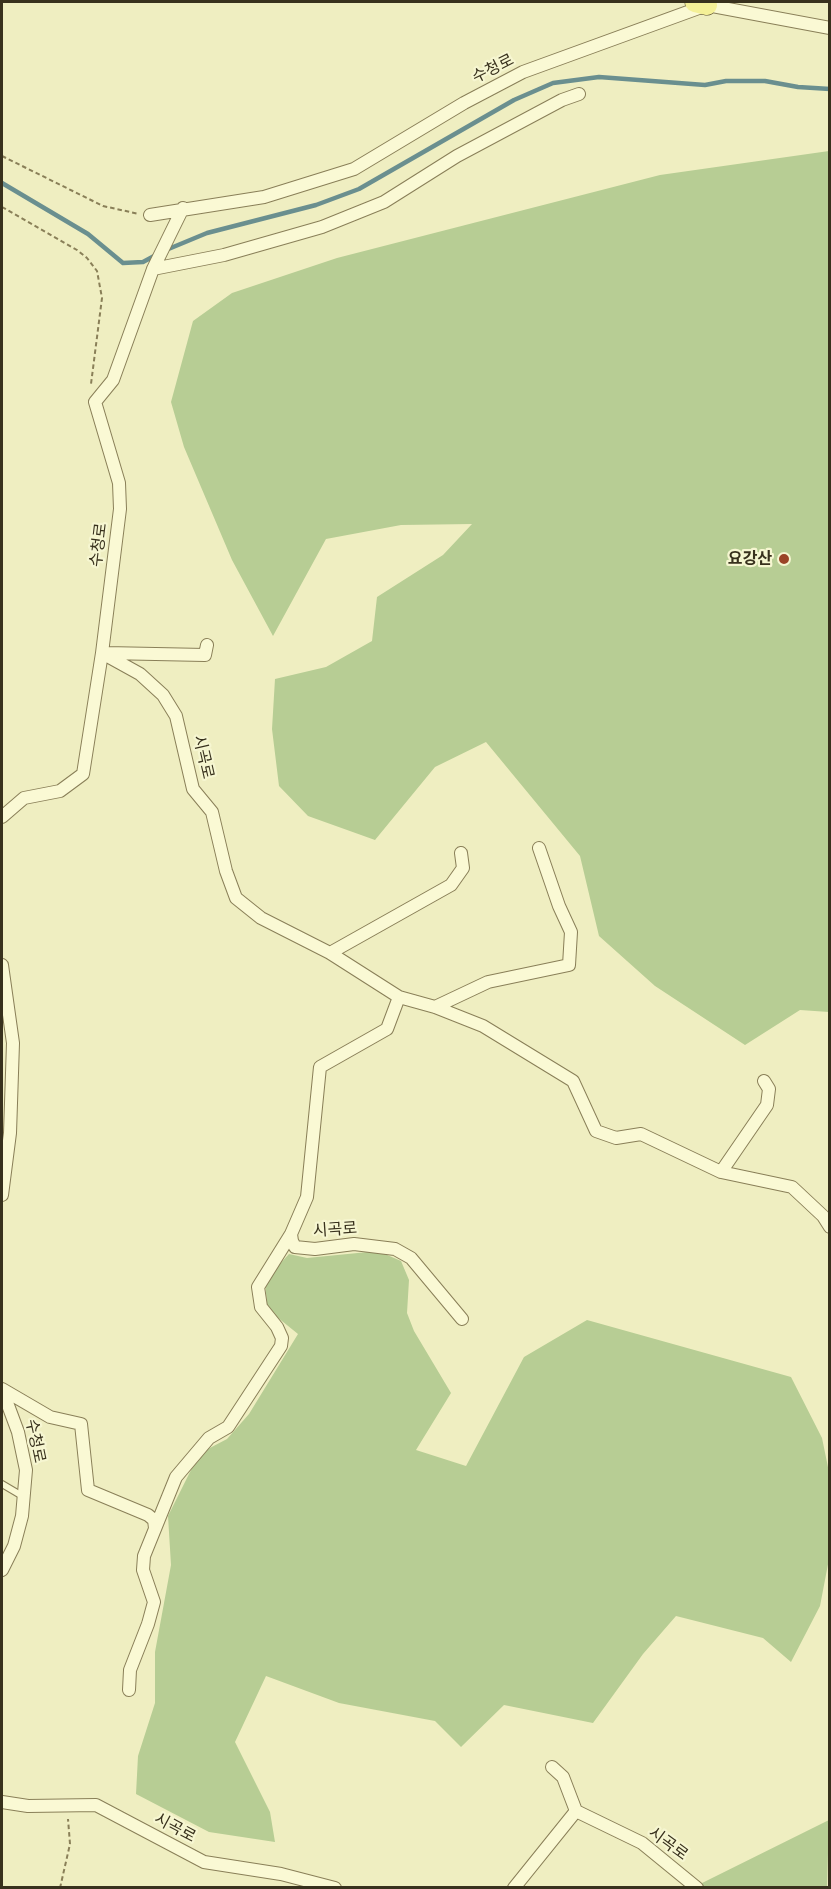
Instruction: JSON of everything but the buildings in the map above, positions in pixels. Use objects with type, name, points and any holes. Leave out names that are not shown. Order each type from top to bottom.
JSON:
[{"type":"street","name":"수청로","points":[[150,214],[181,213],[264,197],[354,169],[464,103],[523,72],[701,3],[830,28]]},
{"type":"street","points":[[154,266],[224,255],[322,227],[384,202],[457,156],[562,100],[579,94]]},
{"type":"street","points":[[95,402],[107,389],[118,369],[154,266],[181,213]]},
{"type":"street","name":"수청로","points":[[2,806],[24,798],[60,791],[83,774],[102,653],[120,495],[95,402]]},
{"type":"street","points":[[102,653],[205,655],[207,645]]},
{"type":"street","name":"시곡로","points":[[102,653],[140,674],[164,695],[176,716],[193,789],[213,812],[226,871],[236,898],[261,918],[330,953],[399,997],[435,1006],[483,1026],[573,1081],[596,1131],[616,1138],[641,1134],[721,1172],[792,1187],[823,1216],[830,1227]]},
{"type":"street","name":"수청로","points":[[2,817],[24,798]]},
{"type":"street","points":[[435,1006],[488,982],[569,965],[571,932],[559,906],[539,848]]},
{"type":"street","points":[[330,953],[451,885],[463,868],[461,853]]},
{"type":"street","points":[[2,965],[13,1043],[10,1133],[2,1195]]},
{"type":"street","name":"시곡로","points":[[399,997],[387,1029],[320,1067],[307,1197],[291,1234],[295,1248],[315,1249],[354,1244],[377,1245],[411,1258],[462,1319]]},
{"type":"street","points":[[721,1172],[767,1105],[769,1089],[764,1081]]},
{"type":"street","points":[[129,1690],[128,1682],[134,1656],[153,1612],[154,1602],[143,1570],[144,1556],[176,1477],[209,1438],[228,1427],[281,1346],[282,1338],[277,1327],[261,1307],[258,1287],[291,1234]]},
{"type":"street","name":"수청로","points":[[2,1389],[12,1413],[23,1454],[24,1497],[14,1546],[2,1570]]},
{"type":"street","points":[[2,1389],[50,1417],[81,1424],[88,1490],[148,1515],[154,1520],[155,1528]]},
{"type":"street","points":[[514,1887],[576,1811],[563,1777],[552,1767]]},
{"type":"street","name":"시곡로","points":[[2,1802],[96,1805],[204,1862],[281,1874],[335,1887]]},
{"type":"street","name":"시곡로","points":[[576,1811],[642,1843],[697,1887]]},
{"type":"lane","points":[[2,1484],[24,1497]]},
{"type":"path","points":[[2,156],[104,206],[120,212],[150,214]]},
{"type":"path","points":[[2,207],[77,250],[97,271],[102,298],[91,379],[95,402]]},
{"type":"path","points":[[60,1887],[70,1844],[69,1821],[62,1805]]},
{"type":"green space","points":[[829,151],[829,1012],[800,1010],[745,1045],[655,986],[599,936],[580,856],[486,742],[435,767],[375,840],[308,816],[279,786],[272,729],[275,679],[326,667],[372,641],[377,597],[443,555],[472,524],[401,525],[326,539],[273,636],[232,560],[184,447],[171,402],[193,321],[232,293],[337,258],[660,175]]},
{"type":"green space","points":[[378,1251],[401,1261],[409,1280],[407,1313],[414,1331],[451,1393],[416,1450],[466,1466],[524,1357],[587,1320],[791,1377],[822,1438],[830,1477],[829,1559],[820,1606],[791,1662],[763,1638],[676,1616],[643,1654],[593,1723],[504,1705],[461,1747],[435,1721],[339,1703],[266,1676],[235,1742],[270,1812],[275,1842],[209,1832],[136,1794],[138,1756],[155,1703],[155,1652],[171,1565],[168,1516],[192,1468],[206,1450],[227,1439],[249,1414],[298,1334],[277,1317],[267,1304],[265,1282],[289,1254],[307,1258]]},
{"type":"green space","points":[[829,1820],[827,1887],[692,1888]]},
{"type":"waterway","points":[[166,250],[207,233],[316,205],[359,189],[514,100],[553,83],[599,77],[705,85],[726,81],[765,81],[798,87],[830,89]]},
{"type":"waterway","points":[[2,183],[88,234],[123,263],[143,262],[156,255]]},
{"type":"place","name":"요강산","points":[[784,559]]}]
